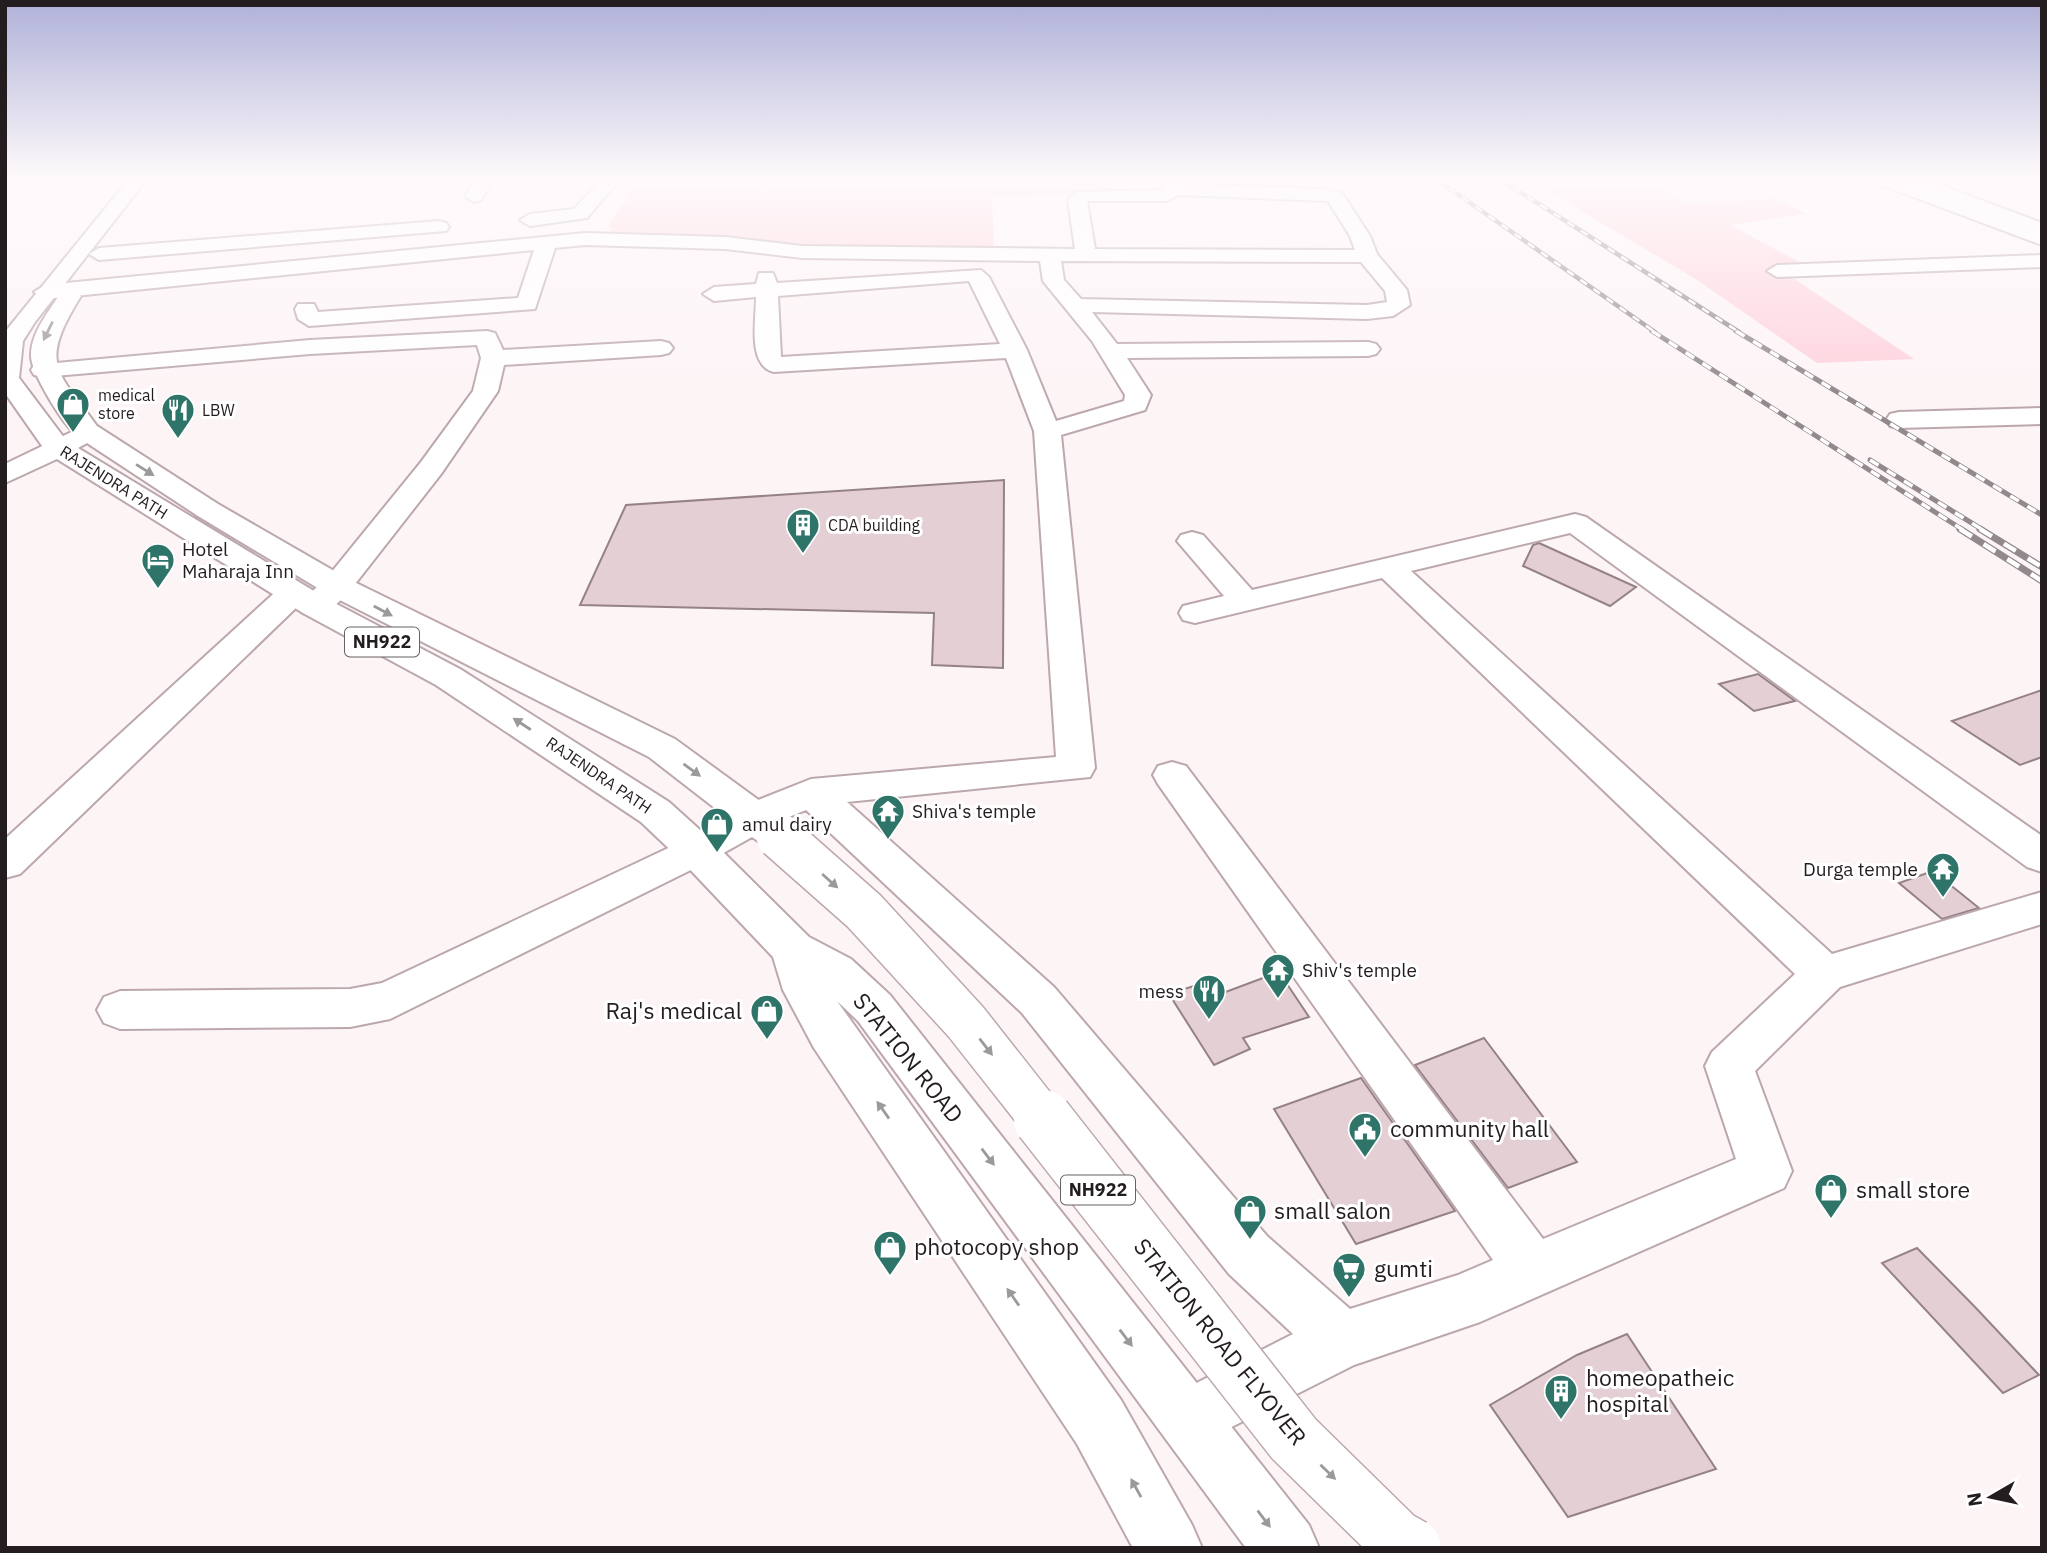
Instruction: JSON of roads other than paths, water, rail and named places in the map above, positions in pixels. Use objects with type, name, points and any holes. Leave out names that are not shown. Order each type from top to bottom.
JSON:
[{"type":"main road","name":"RAJENDRA PATH","points":[[78,251],[45,292],[11,341],[6,375],[78,444],[315,595],[417,628],[662,748]]},
{"type":"main road","points":[[5,863],[315,595],[431,468],[485,391],[493,358],[487,338],[310,347],[43,370],[44,336],[101,251]]},
{"type":"main road","points":[[99,254],[133,251]]},
{"type":"main road","points":[[216,275],[228,251]]},
{"type":"main road","points":[[358,261],[360,251]]},
{"type":"main road","points":[[45,292],[457,251]]},
{"type":"main road","points":[[306,309],[309,319],[527,304],[543,251]]},
{"type":"main road","points":[[797,251],[1367,256]]},
{"type":"main road","points":[[1073,305],[1367,312],[1385,311],[1399,305],[1396,290],[1365,251]]},
{"type":"main road","points":[[1047,432],[1136,405],[1138,394],[1111,351],[1054,281],[1049,254]]},
{"type":"main road","points":[[1777,271],[2042,261]]},
{"type":"main road","points":[[120,1010],[350,1008],[390,1000],[696,850],[768,826],[811,792],[1076,768],[1047,432],[1015,350],[978,277],[974,274],[767,283],[714,294]]},
{"type":"main road","points":[[767,283],[769,359],[774,365],[1015,350]]},
{"type":"main road","points":[[493,358],[661,348]]},
{"type":"main road","points":[[1111,351],[1368,349]]},
{"type":"main road","name":"RAJENDRA PATH","points":[[43,370],[78,444],[448,677],[655,812],[793,949]]},
{"type":"main road","points":[[1899,420],[2042,416]]},
{"type":"main road","points":[[5,475],[78,444]]},
{"type":"main road","points":[[5,489],[78,444]]},
{"type":"main road","points":[[1195,613],[1575,523],[2042,856]]},
{"type":"main road","points":[[1192,541],[1245,601]]},
{"type":"main road","points":[[1388,567],[1824,974]]},
{"type":"main road","points":[[612,783],[662,748]]},
{"type":"main road","name":"NH922","points":[[662,748],[768,826]]},
{"type":"main road","points":[[1172,775],[1533,1271]]},
{"type":"main road","points":[[811,792],[1038,1000],[1248,1255],[1342,1340]]},
{"type":"main road","name":"STATION ROAD FLYOVER","points":[[768,826],[864,911],[967,1022],[1294,1439],[1396,1539],[1412,1548]]},
{"type":"main road","points":[[1188,1419],[1342,1340],[1460,1302],[1766,1171],[1729,1066],[1824,974],[2042,908]]},
{"type":"main road","name":"STATION ROAD","points":[[793,949],[835,972],[874,1008],[1286,1548]]},
{"type":"main road","name":"STATION ROAD","points":[[793,949],[806,990],[831,1034],[1099,1422],[1169,1548]]},
{"type":"railway","points":[[1540,251],[1655,332]]},
{"type":"railway","points":[[1613,251],[1739,332]]},
{"type":"railway","points":[[1652,331],[1963,530]]},
{"type":"railway","points":[[1736,331],[2042,515]]},
{"type":"railway","points":[[1870,460],[1983,530]]},
{"type":"railway","points":[[1960,529],[2042,581]]},
{"type":"railway","points":[[1980,529],[2042,567]]},
{"type":"place","name":"medical store","points":[[73,434]]},
{"type":"place","name":"LBW","points":[[178,440]]},
{"type":"place","name":"CDA building","points":[[803,555]]},
{"type":"place","name":"Hotel Maharaja Inn","points":[[158,590]]},
{"type":"place","name":"Shiva's temple","points":[[888,841]]},
{"type":"place","name":"amul dairy","points":[[717,854]]},
{"type":"place","name":"Durga temple","points":[[1943,899]]},
{"type":"place","name":"Shiv's temple","points":[[1278,1000]]},
{"type":"place","name":"mess","points":[[1209,1021]]},
{"type":"place","name":"Raj's medical","points":[[767,1041]]},
{"type":"place","name":"community hall","points":[[1365,1159]]},
{"type":"place","name":"small store","points":[[1831,1220]]},
{"type":"place","name":"small salon","points":[[1250,1241]]},
{"type":"place","name":"photocopy shop","points":[[890,1277]]},
{"type":"place","name":"gumti","points":[[1349,1299]]},
{"type":"place","name":"homeopatheic hospital","points":[[1561,1421]]}]
